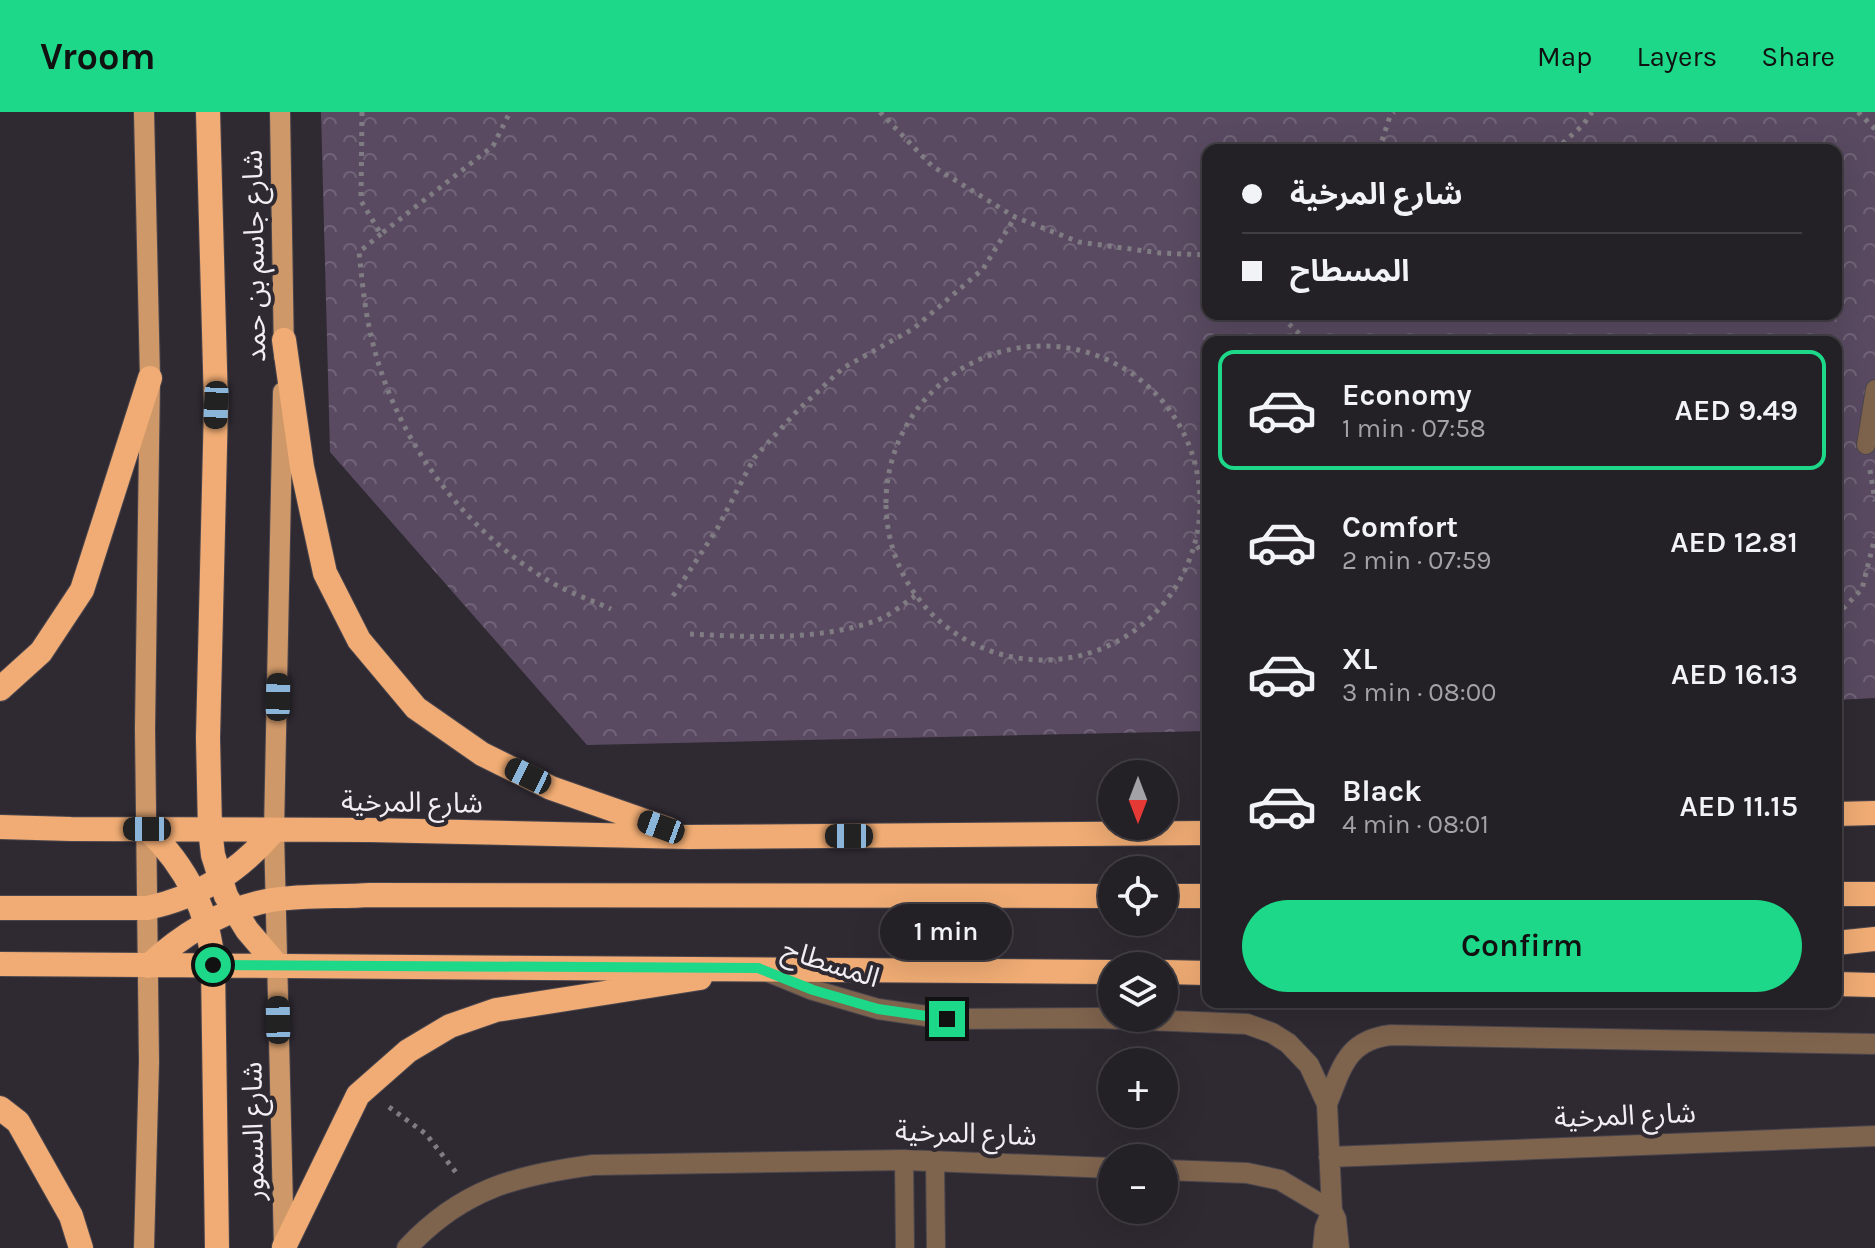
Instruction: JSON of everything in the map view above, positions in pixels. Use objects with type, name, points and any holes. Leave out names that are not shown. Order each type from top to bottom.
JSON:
[{"type":"highway","points":[[208,112],[216,405],[208,738],[210,829],[220,880],[235,911],[277,965]]},
{"type":"highway","points":[[284,340],[302,467],[325,573],[359,640],[416,708],[482,754],[551,788],[689,837]]},
{"type":"highway","points":[[0,689],[41,652],[82,590],[150,378]]},
{"type":"highway","points":[[1842,814],[1875,813]]},
{"type":"highway","name":"شارع المرخية","points":[[0,827],[689,837],[1202,833]]},
{"type":"highway","points":[[147,829],[174,859],[196,893],[207,924],[213,965],[217,1248]]},
{"type":"highway","points":[[0,908],[147,908],[196,893],[220,880],[249,858],[274,831]]},
{"type":"highway","points":[[1842,894],[1875,894]]},
{"type":"highway","points":[[148,966],[176,943],[207,924],[235,911],[276,900],[371,895],[1098,896]]},
{"type":"highway","points":[[1178,896],[1202,896]]},
{"type":"highway","points":[[1842,942],[1875,939]]},
{"type":"highway","points":[[0,964],[1098,972]]},
{"type":"highway","points":[[284,1248],[358,1095],[408,1051],[450,1026],[496,1010],[540,1001],[655,987],[758,968]]},
{"type":"highway","points":[[1178,972],[1202,973]]},
{"type":"highway","points":[[1842,984],[1875,985]]},
{"type":"highway","points":[[0,1108],[18,1122],[71,1216],[81,1248]]},
{"type":"main road","points":[[144,112],[150,378],[145,729],[149,1062],[144,1248]]},
{"type":"main road","name":"شارع جاسم بن حمد","points":[[276,900],[274,831],[284,340],[280,112]]},
{"type":"main road","name":"شارع السمور","points":[[276,900],[284,1248]]},
{"type":"street","name":"المسطاح","points":[[758,968],[813,990],[878,1009],[947,1019],[1097,1018],[1247,1024],[1272,1033],[1300,1054],[1309,1065],[1327,1104],[1332,1211],[1336,1219],[1339,1248]]},
{"type":"street","name":"المسطاح","points":[[1327,1104],[1341,1070],[1357,1045],[1369,1037],[1875,1044]]},
{"type":"street","name":"شارع المرخية","points":[[1329,1157],[1875,1136]]},
{"type":"street","name":"شارع المرخية","points":[[408,1247],[473,1195],[506,1181],[593,1165],[904,1160],[1098,1167]]},
{"type":"street","points":[[1178,1171],[1247,1173],[1280,1180],[1332,1211]]},
{"type":"street","name":"المسطاح","points":[[1323,1248],[1325,1228],[1332,1211]]},
{"type":"lane","points":[[1866,445],[1875,389]]},
{"type":"lane","points":[[904,1160],[905,1248]]},
{"type":"lane","points":[[935,1161],[936,1248]]},
{"type":"path","points":[[362,112],[361,201],[381,234]]},
{"type":"path","points":[[510,112],[493,146],[359,252],[370,332],[391,394],[426,465],[445,492],[495,541],[545,579],[611,609]]},
{"type":"path","points":[[880,112],[932,166],[1015,217],[1079,242],[1160,253],[1202,255]]},
{"type":"path","points":[[1381,144],[1394,112]]},
{"type":"path","points":[[1562,144],[1592,112]]},
{"type":"path","points":[[1858,112],[1875,129]]},
{"type":"path","points":[[673,596],[717,529],[754,458],[798,410],[843,368],[913,329],[983,269],[1015,217]]},
{"type":"path","points":[[1289,324],[1302,336]]},
{"type":"path","points":[[1038,345],[1098,355],[1137,376],[1174,414],[1192,450],[1202,500],[1196,545],[1175,592],[1140,628],[1094,653],[1037,661],[979,648],[946,628],[915,596],[895,559],[885,509],[892,454],[913,413],[946,378],[988,356],[1038,345]]},
{"type":"path","points":[[1842,610],[1862,589],[1875,537]]},
{"type":"path","points":[[1196,545],[1202,554]]},
{"type":"path","points":[[690,634],[753,637],[818,633],[874,622],[915,596]]},
{"type":"path","points":[[358,1095],[396,1110],[426,1134],[473,1195]]},
{"type":"green space","points":[[321,112],[1875,112],[1875,698],[1842,700],[1842,336],[1202,336],[1202,731],[587,745],[330,452]]},
{"type":"route","points":[[213,965],[758,968],[813,990],[878,1009],[947,1019]]}]
